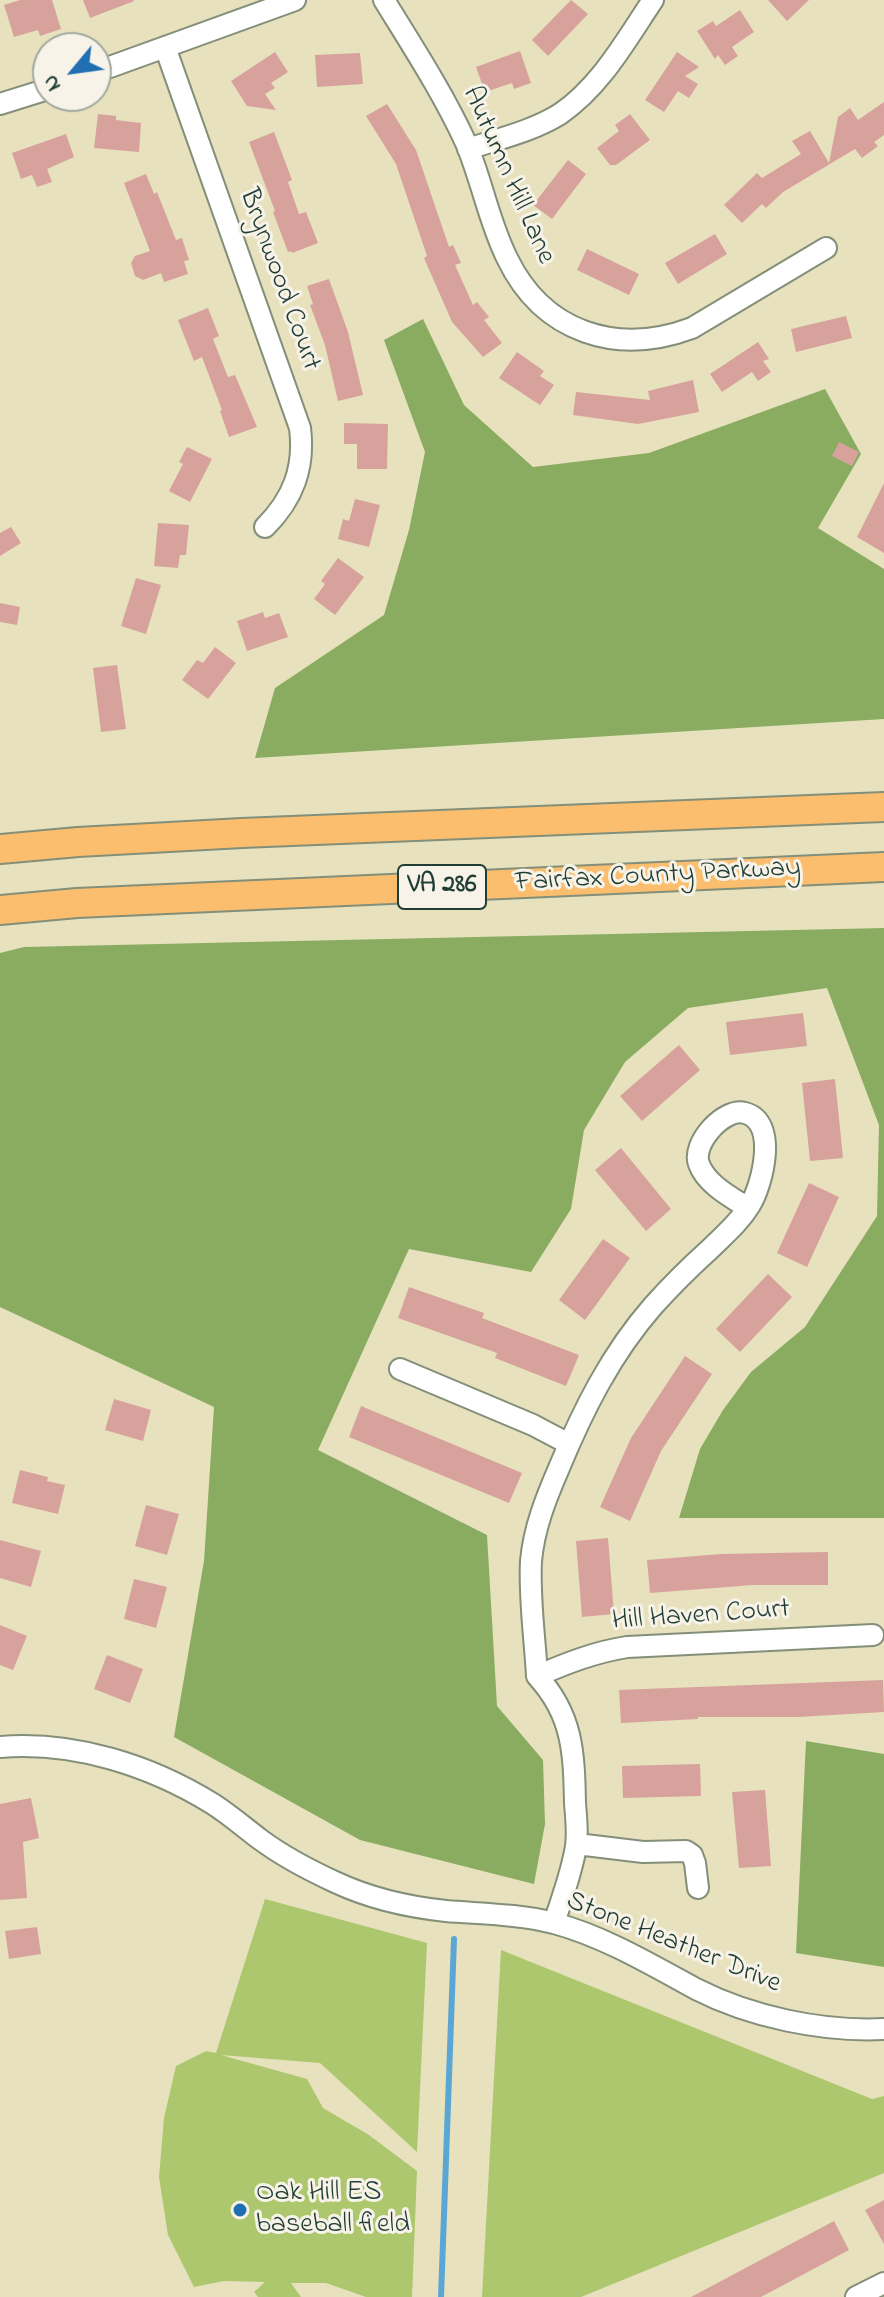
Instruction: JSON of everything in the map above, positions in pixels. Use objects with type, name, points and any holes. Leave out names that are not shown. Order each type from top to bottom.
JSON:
[{"type":"highway","name":"VA 286","points":[[0,849],[242,833],[884,807]]},
{"type":"highway","name":"Fairfax County Parkway","points":[[0,910],[77,903],[884,867]]},
{"type":"street","points":[[112,66],[295,0]]},
{"type":"street","name":"Autumn Hill Lane","points":[[384,0],[439,89],[468,149],[506,256],[518,278],[547,310],[569,325],[591,335],[614,340],[646,341],[670,337],[692,328],[826,248]]},
{"type":"street","points":[[468,149],[538,125],[581,97],[597,81],[653,0]]},
{"type":"street","name":"Brynwood Court","points":[[165,47],[300,428],[300,472],[292,493],[265,527]]},
{"type":"street","points":[[0,104],[32,94]]},
{"type":"street","points":[[554,1923],[577,1844],[574,1762],[570,1732],[555,1699],[537,1676],[531,1563],[535,1534],[569,1444],[625,1340],[672,1285],[735,1225],[748,1208],[758,1191],[763,1175],[763,1133],[756,1120],[747,1113],[737,1113],[715,1124],[697,1153],[699,1165],[707,1178],[748,1208]]},
{"type":"street","points":[[400,1369],[533,1425],[569,1444]]},
{"type":"street","name":"Hill Haven Court","points":[[537,1676],[579,1658],[627,1647],[873,1635]]},
{"type":"street","name":"Stone Heather Drive","points":[[0,1747],[24,1745],[54,1748],[92,1754],[134,1766],[213,1804],[299,1864],[363,1893],[444,1911],[501,1914],[554,1923],[610,1943],[699,1990],[740,2007],[830,2027],[884,2029]]},
{"type":"street","points":[[577,1844],[643,1852],[686,1851],[695,1863],[698,1888]]},
{"type":"street","points":[[856,2297],[884,2283]]},
{"type":"green space","points":[[423,319],[464,405],[533,467],[649,453],[825,389],[861,454],[818,528],[884,569],[884,719],[255,758],[275,688],[384,615],[409,530],[425,452],[384,340]]},
{"type":"green space","points":[[884,928],[884,1518],[679,1518],[700,1449],[723,1410],[751,1372],[805,1327],[877,1216],[879,1125],[827,988],[688,1008],[625,1062],[584,1130],[571,1209],[531,1272],[409,1249],[318,1450],[487,1535],[497,1706],[543,1760],[545,1824],[534,1884],[360,1840],[174,1737],[204,1561],[214,1407],[0,1307],[0,953],[24,947]]},
{"type":"green space","points":[[806,1741],[884,1754],[884,1967],[796,1953]]},
{"type":"green space","points":[[265,1899],[427,1943],[417,2152],[320,2063],[221,2055],[307,2079],[323,2108],[369,2135],[417,2171],[412,2297],[366,2297],[326,2283],[291,2283],[301,2297],[258,2297],[254,2292],[265,2282],[224,2281],[194,2287],[168,2235],[159,2177],[164,2118],[176,2066],[206,2051],[216,2053]]},
{"type":"green space","points":[[501,1950],[872,2099],[884,2096],[884,2173],[581,2297],[482,2297]]},
{"type":"building","points":[[20,0],[52,0],[61,29],[52,32],[38,30],[14,37],[4,5]]},
{"type":"building","points":[[83,0],[133,0],[134,1],[90,18]]},
{"type":"building","points":[[571,0],[588,14],[548,56],[532,40]]},
{"type":"building","points":[[768,0],[809,0],[787,21]]},
{"type":"building","points":[[740,10],[754,32],[732,47],[738,56],[725,65],[718,55],[715,59],[697,31],[713,21],[716,26]]},
{"type":"building","points":[[520,51],[531,83],[514,89],[512,83],[485,92],[476,67]]},
{"type":"building","points":[[275,52],[288,72],[271,83],[275,88],[265,94],[276,110],[247,106],[231,81]]},
{"type":"building","points":[[677,52],[699,67],[685,76],[698,84],[689,98],[678,91],[664,112],[645,100]]},
{"type":"building","points":[[360,53],[363,84],[317,87],[315,55]]},
{"type":"building","points":[[884,102],[884,135],[874,142],[878,146],[862,158],[855,149],[783,192],[766,208],[762,204],[742,223],[724,205],[757,173],[762,178],[801,154],[792,141],[810,131],[829,163],[838,117],[850,108],[858,120]]},
{"type":"building","points":[[387,104],[416,150],[449,247],[453,245],[461,263],[455,265],[473,305],[477,302],[489,317],[484,320],[502,343],[483,357],[452,322],[424,258],[427,256],[396,164],[366,116]]},
{"type":"building","points":[[98,114],[141,123],[139,152],[94,148]]},
{"type":"building","points":[[630,114],[650,140],[616,165],[610,165],[597,148],[619,131],[615,125]]},
{"type":"building","points":[[274,132],[292,180],[288,182],[299,214],[306,212],[318,243],[292,253],[288,252],[249,142]]},
{"type":"building","points":[[66,134],[74,157],[47,169],[52,182],[37,187],[32,175],[21,179],[12,153]]},
{"type":"building","points":[[568,160],[586,174],[552,219],[533,205]]},
{"type":"building","points":[[146,174],[154,194],[157,192],[176,240],[182,238],[189,260],[184,261],[188,274],[164,282],[161,273],[143,280],[135,276],[131,263],[135,256],[150,251],[124,183]]},
{"type":"building","points":[[715,234],[727,254],[678,284],[665,263]]},
{"type":"building","points":[[587,249],[639,274],[629,295],[577,270]]},
{"type":"building","points":[[329,279],[348,332],[363,395],[338,401],[307,286]]},
{"type":"building","points":[[208,308],[219,336],[213,339],[228,377],[235,375],[257,427],[229,437],[202,357],[194,361],[178,320]]},
{"type":"building","points":[[846,316],[852,338],[796,352],[791,329]]},
{"type":"building","points":[[758,342],[769,359],[763,361],[771,372],[758,381],[752,372],[722,392],[710,374]]},
{"type":"building","points":[[517,352],[544,371],[540,376],[554,385],[540,405],[499,378]]},
{"type":"building","points":[[693,380],[699,412],[638,424],[573,415],[576,392],[650,400],[648,391]]},
{"type":"building","points":[[344,423],[388,424],[387,469],[357,469],[357,444],[344,444]]},
{"type":"building","points":[[839,442],[859,452],[852,466],[832,456]]},
{"type":"building","points":[[187,447],[212,459],[190,502],[169,491],[183,464],[179,462]]},
{"type":"building","points":[[884,483],[884,553],[857,537]]},
{"type":"building","points":[[355,499],[380,505],[369,547],[338,539],[343,519],[349,521]]},
{"type":"building","points":[[158,523],[189,525],[186,555],[180,555],[178,568],[154,566]]},
{"type":"building","points":[[11,527],[21,543],[0,556],[0,533]]},
{"type":"building","points":[[338,558],[364,577],[335,615],[314,599],[325,584],[321,581]]},
{"type":"building","points":[[136,578],[161,585],[146,634],[121,626]]},
{"type":"building","points":[[0,603],[20,607],[17,625],[0,622]]},
{"type":"building","points":[[263,612],[265,618],[279,613],[288,637],[247,651],[237,621]]},
{"type":"building","points":[[215,647],[236,663],[208,699],[182,680],[197,660],[203,663]]},
{"type":"building","points":[[117,665],[126,729],[101,732],[93,668]]},
{"type":"building","points":[[803,1013],[807,1046],[730,1055],[726,1022]]},
{"type":"building","points":[[679,1045],[700,1070],[642,1121],[620,1096]]},
{"type":"building","points":[[835,1079],[843,1158],[810,1161],[802,1083]]},
{"type":"building","points":[[621,1148],[671,1209],[646,1231],[595,1170]]},
{"type":"building","points":[[809,1183],[839,1197],[807,1267],[777,1253]]},
{"type":"building","points":[[603,1239],[630,1258],[585,1320],[559,1300]]},
{"type":"building","points":[[768,1274],[792,1297],[740,1352],[716,1329]]},
{"type":"building","points":[[409,1287],[484,1313],[482,1318],[579,1355],[566,1386],[495,1358],[497,1353],[398,1318]]},
{"type":"building","points":[[685,1356],[712,1374],[661,1451],[630,1521],[600,1507],[631,1438]]},
{"type":"building","points":[[114,1399],[151,1410],[143,1441],[105,1430]]},
{"type":"building","points":[[361,1406],[522,1473],[509,1503],[349,1437]]},
{"type":"building","points":[[20,1470],[65,1485],[58,1514],[12,1503]]},
{"type":"building","points":[[146,1505],[179,1514],[167,1555],[135,1546]]},
{"type":"building","points":[[608,1538],[614,1614],[582,1617],[576,1541]]},
{"type":"building","points":[[0,1540],[41,1551],[31,1587],[0,1578]]},
{"type":"building","points":[[828,1552],[828,1585],[753,1585],[650,1593],[647,1560],[721,1554]]},
{"type":"building","points":[[134,1579],[167,1587],[156,1628],[124,1619]]},
{"type":"building","points":[[0,1625],[27,1636],[13,1670],[0,1665]]},
{"type":"building","points":[[107,1655],[143,1669],[130,1703],[94,1689]]},
{"type":"building","points":[[883,1680],[884,1712],[798,1717],[698,1717],[621,1723],[619,1690]]},
{"type":"building","points":[[700,1764],[701,1796],[623,1798],[622,1766]]},
{"type":"building","points":[[765,1790],[771,1866],[739,1868],[732,1792]]},
{"type":"building","points":[[31,1798],[39,1838],[23,1842],[27,1898],[0,1900],[0,1804]]},
{"type":"building","points":[[37,1927],[41,1954],[9,1959],[5,1931]]},
{"type":"building","points":[[884,2200],[884,2244],[865,2210]]},
{"type":"building","points":[[834,2221],[849,2250],[761,2297],[691,2297]]},
{"type":"waterway","points":[[441,2297],[454,1939]]},
{"type":"place","name":"Oak Hill ES baseball field","points":[[240,2210]]}]
